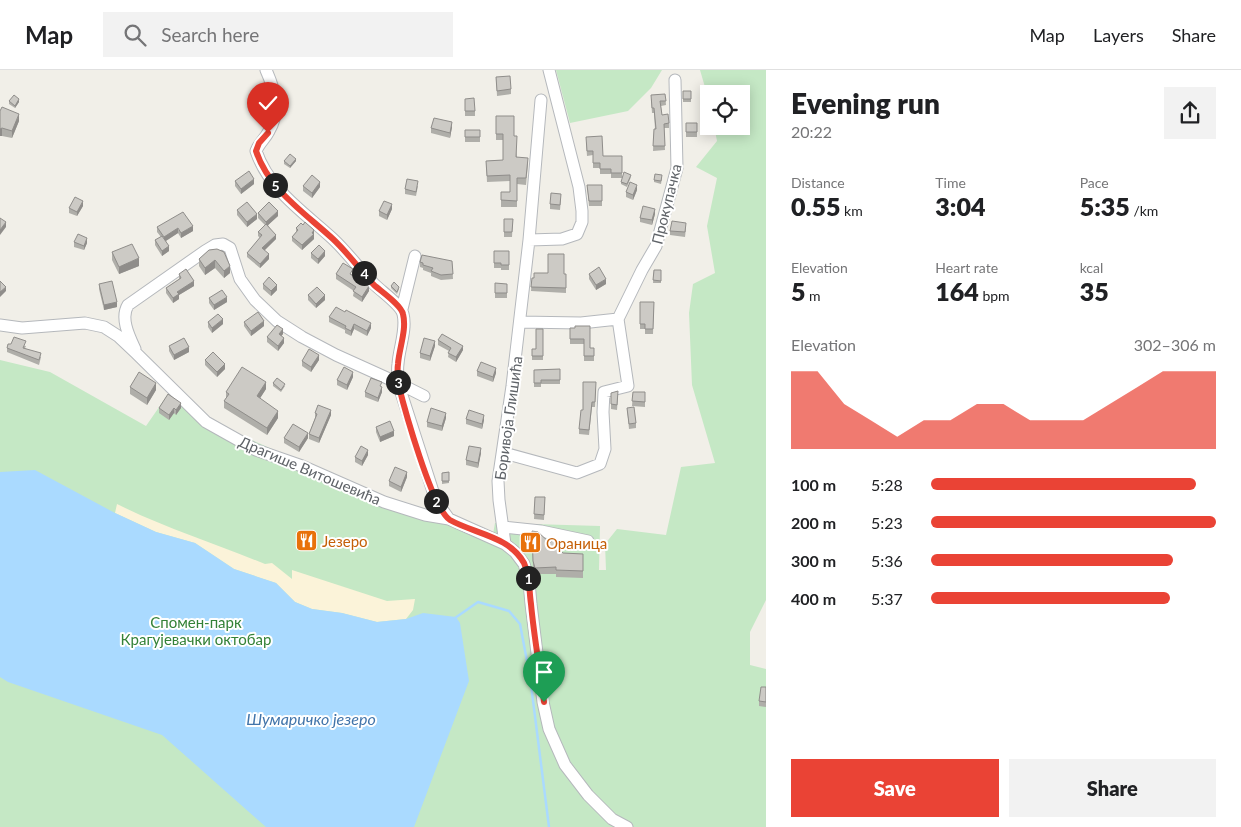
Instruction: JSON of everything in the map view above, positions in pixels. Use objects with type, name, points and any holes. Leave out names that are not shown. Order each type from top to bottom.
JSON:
[{"type":"street","points":[[266,70],[274,86],[277,101],[274,121],[268,133],[259,143],[256,151],[259,161],[274,184],[295,207],[334,240],[373,283],[402,309]]},
{"type":"street","points":[[529,240],[562,239],[577,234],[582,222],[579,186],[549,70]]},
{"type":"street","name":"Прокупачка","points":[[618,319],[656,246],[678,168],[675,80]]},
{"type":"street","name":"Боривоја Глишића","points":[[506,544],[498,482],[504,452],[520,322],[529,240],[540,100]]},
{"type":"street","points":[[136,353],[124,318],[124,312],[128,305],[215,245],[223,244],[230,248],[240,279],[255,300],[277,321],[336,355],[424,396]]},
{"type":"street","points":[[415,256],[402,309],[404,325],[398,365],[398,383],[436,501],[448,519]]},
{"type":"street","points":[[504,452],[577,473],[600,464],[606,449],[603,412],[604,392],[628,386],[618,319],[582,322],[520,322]]},
{"type":"street","name":"Драгише Витошевића","points":[[0,325],[22,328],[85,323],[104,327],[118,336],[206,422],[256,450],[302,466],[384,502],[425,515],[448,519],[506,544]]},
{"type":"street","points":[[504,527],[541,530],[588,541]]},
{"type":"street","points":[[506,544],[524,564],[529,582],[544,702],[549,728],[557,747],[565,765],[588,795],[612,819],[627,827]]},
{"type":"green space","points":[[556,70],[662,70],[651,88],[628,111],[570,123]]},
{"type":"green space","name":"Спомен-парк Крагујевачки октобар","points":[[700,70],[766,70],[766,600],[750,632],[750,665],[766,669],[766,827],[0,827],[0,360],[50,372],[146,426],[173,387],[204,417],[234,432],[375,495],[493,534],[495,523],[600,526],[599,570],[606,570],[605,544],[617,529],[666,535],[681,467],[715,463],[692,385],[689,313],[693,284],[715,273],[707,226],[717,178],[696,167],[717,141],[716,135],[750,135],[750,85],[704,85]]},
{"type":"sand","points":[[117,504],[172,528],[265,564],[272,563],[292,579],[292,570],[387,601],[415,599],[413,610],[406,619],[377,622],[342,613],[312,609],[295,602],[276,583],[234,569],[195,543],[156,532],[115,513]]},
{"type":"water","name":"Шумаричко језеро","points":[[35,470],[115,513],[156,532],[195,543],[234,569],[276,583],[295,602],[312,609],[342,613],[377,622],[406,619],[423,613],[456,617],[460,623],[469,681],[414,827],[266,827],[162,735],[8,682],[0,677],[0,472]]},
{"type":"building","points":[[510,76],[511,89],[497,91],[496,77]]},
{"type":"building","points":[[683,91],[691,91],[691,99],[683,99]]},
{"type":"building","points":[[665,94],[666,101],[660,101],[662,115],[668,114],[669,123],[664,124],[665,146],[653,146],[654,129],[656,129],[651,95]]},
{"type":"building","points":[[14,95],[19,99],[15,106],[9,101]]},
{"type":"building","points":[[474,98],[475,111],[465,111],[465,99]]},
{"type":"building","points":[[2,107],[19,114],[12,131],[0,129],[0,111]]},
{"type":"building","points":[[496,116],[514,116],[514,136],[517,136],[516,157],[528,158],[526,178],[517,178],[517,201],[501,200],[501,192],[510,192],[510,175],[487,176],[486,161],[503,160],[503,134],[496,134]]},
{"type":"building","points":[[434,118],[452,122],[450,133],[431,128]]},
{"type":"building","points":[[686,123],[697,123],[697,132],[686,132]]},
{"type":"building","points":[[465,130],[480,130],[480,137],[465,137]]},
{"type":"building","points":[[602,136],[603,156],[622,156],[622,173],[611,173],[611,169],[600,169],[600,163],[593,163],[593,151],[587,151],[586,137]]},
{"type":"building","points":[[290,154],[296,159],[290,166],[284,161]]},
{"type":"building","points":[[249,171],[254,179],[241,189],[235,181]]},
{"type":"building","points":[[624,172],[631,175],[627,184],[621,182]]},
{"type":"building","points":[[655,174],[662,175],[661,181],[654,180]]},
{"type":"building","points":[[312,175],[320,182],[312,193],[303,186]]},
{"type":"building","points":[[407,179],[418,181],[416,192],[405,189]]},
{"type":"building","points":[[630,182],[637,185],[633,195],[626,192]]},
{"type":"building","points":[[587,185],[602,185],[602,201],[589,201]]},
{"type":"building","points":[[551,193],[561,194],[560,205],[550,204]]},
{"type":"building","points":[[75,197],[83,201],[77,212],[69,208]]},
{"type":"building","points":[[384,201],[392,204],[387,215],[379,211]]},
{"type":"building","points":[[247,202],[257,214],[247,222],[237,210]]},
{"type":"building","points":[[269,202],[278,211],[266,222],[258,213]]},
{"type":"building","points":[[643,206],[655,209],[652,220],[640,218]]},
{"type":"building","points":[[183,212],[193,226],[181,233],[178,228],[164,237],[157,227]]},
{"type":"building","points":[[0,218],[6,222],[0,230]]},
{"type":"building","points":[[504,219],[513,219],[512,232],[504,232]]},
{"type":"building","points":[[672,221],[686,223],[685,232],[670,231]]},
{"type":"building","points":[[305,222],[314,230],[312,233],[314,234],[302,245],[292,237],[298,230],[296,228]]},
{"type":"building","points":[[266,224],[276,235],[262,248],[269,254],[260,264],[247,253],[262,235],[258,232]]},
{"type":"building","points":[[78,234],[87,238],[84,246],[74,242]]},
{"type":"building","points":[[162,236],[169,246],[162,251],[155,240]]},
{"type":"building","points":[[132,244],[139,258],[119,267],[112,252]]},
{"type":"building","points":[[319,245],[325,251],[318,259],[311,253]]},
{"type":"building","points":[[217,249],[224,252],[230,266],[224,271],[215,260],[205,268],[199,259],[209,250]]},
{"type":"building","points":[[494,251],[509,251],[509,265],[494,263]]},
{"type":"building","points":[[548,254],[564,254],[566,288],[531,287],[534,273],[548,273]]},
{"type":"building","points":[[422,255],[452,261],[453,274],[441,275],[431,271],[433,268],[420,262]]},
{"type":"building","points":[[343,263],[353,269],[350,274],[369,286],[362,297],[353,291],[356,287],[336,274]]},
{"type":"building","points":[[599,267],[606,279],[596,285],[589,274]]},
{"type":"building","points":[[186,269],[194,281],[177,292],[179,294],[173,298],[166,288],[181,278],[179,274]]},
{"type":"building","points":[[654,270],[661,270],[661,281],[653,280]]},
{"type":"building","points":[[269,277],[277,285],[271,291],[263,284]]},
{"type":"building","points":[[0,281],[6,287],[0,292]]},
{"type":"building","points":[[112,281],[117,302],[104,305],[99,284]]},
{"type":"building","points":[[394,282],[399,287],[397,292],[391,286]]},
{"type":"building","points":[[495,283],[507,284],[507,293],[495,293]]},
{"type":"building","points":[[317,287],[325,295],[316,304],[308,295]]},
{"type":"building","points":[[222,290],[227,297],[214,305],[209,298]]},
{"type":"building","points":[[640,302],[654,302],[653,329],[645,329],[645,324],[640,324]]},
{"type":"building","points":[[336,307],[371,323],[367,331],[354,324],[351,331],[345,328],[346,326],[329,317]]},
{"type":"building","points":[[258,312],[264,321],[251,331],[244,322]]},
{"type":"building","points":[[218,314],[223,319],[212,328],[208,322]]},
{"type":"building","points":[[277,325],[283,329],[279,334],[284,338],[278,346],[267,337]]},
{"type":"building","points":[[575,326],[590,326],[590,348],[594,348],[594,356],[584,356],[584,339],[570,339],[570,328],[575,328]]},
{"type":"building","points":[[536,329],[543,329],[543,356],[532,356],[532,349],[536,349]]},
{"type":"building","points":[[442,334],[463,346],[456,357],[448,353],[451,348],[438,340]]},
{"type":"building","points":[[14,337],[26,341],[23,348],[41,353],[39,360],[7,348]]},
{"type":"building","points":[[184,338],[189,347],[174,355],[169,346]]},
{"type":"building","points":[[424,338],[435,341],[430,356],[420,353]]},
{"type":"building","points":[[309,349],[319,355],[311,367],[302,361]]},
{"type":"building","points":[[213,352],[225,364],[217,372],[205,360]]},
{"type":"building","points":[[481,362],[496,368],[493,377],[477,371]]},
{"type":"building","points":[[242,367],[266,382],[257,396],[278,411],[267,428],[224,401],[229,394],[226,392]]},
{"type":"building","points":[[344,367],[353,372],[347,385],[337,380]]},
{"type":"building","points":[[560,369],[560,380],[541,380],[541,383],[534,383],[534,370]]},
{"type":"building","points":[[139,372],[156,383],[147,398],[130,387]]},
{"type":"building","points":[[277,378],[285,384],[281,390],[273,383]]},
{"type":"building","points":[[371,378],[382,382],[378,398],[365,392]]},
{"type":"building","points":[[583,382],[596,382],[595,402],[592,402],[589,430],[579,429],[581,410],[583,410]]},
{"type":"building","points":[[618,391],[617,405],[611,404],[611,393]]},
{"type":"building","points":[[633,392],[645,392],[645,402],[632,401]]},
{"type":"building","points":[[168,394],[181,403],[169,415],[159,408]]},
{"type":"building","points":[[318,405],[331,410],[319,438],[309,434],[317,414],[315,413]]},
{"type":"building","points":[[634,407],[636,423],[629,424],[627,408]]},
{"type":"building","points":[[431,408],[446,413],[442,426],[427,422]]},
{"type":"building","points":[[469,410],[484,415],[482,424],[466,419]]},
{"type":"building","points":[[390,421],[394,431],[380,437],[376,427]]},
{"type":"building","points":[[293,424],[308,433],[299,447],[284,438]]},
{"type":"building","points":[[361,446],[368,450],[362,461],[355,457]]},
{"type":"building","points":[[469,446],[481,448],[478,463],[466,460]]},
{"type":"building","points":[[395,467],[407,472],[401,487],[389,481]]},
{"type":"building","points":[[449,472],[449,481],[442,481],[442,473]]},
{"type":"building","points":[[535,497],[545,497],[544,515],[534,514]]},
{"type":"building","points":[[532,531],[538,532],[550,543],[553,540],[559,541],[559,549],[563,553],[583,554],[583,571],[556,570],[556,567],[535,568]]},
{"type":"building","points":[[761,687],[766,687],[766,702],[759,701]]},
{"type":"waterway","points":[[455,618],[478,602],[509,611],[520,624],[530,677],[549,827]]},
{"type":"place","name":"Језеро","points":[[306,541]]},
{"type":"place","name":"Ораница","points":[[530,543]]},
{"type":"route","points":[[268,133],[259,143],[256,151],[259,161],[274,184],[295,207],[334,240],[373,283],[402,309],[404,325],[398,365],[398,383],[425,472],[436,501],[448,519],[506,544],[524,564],[529,582],[544,702]]}]
